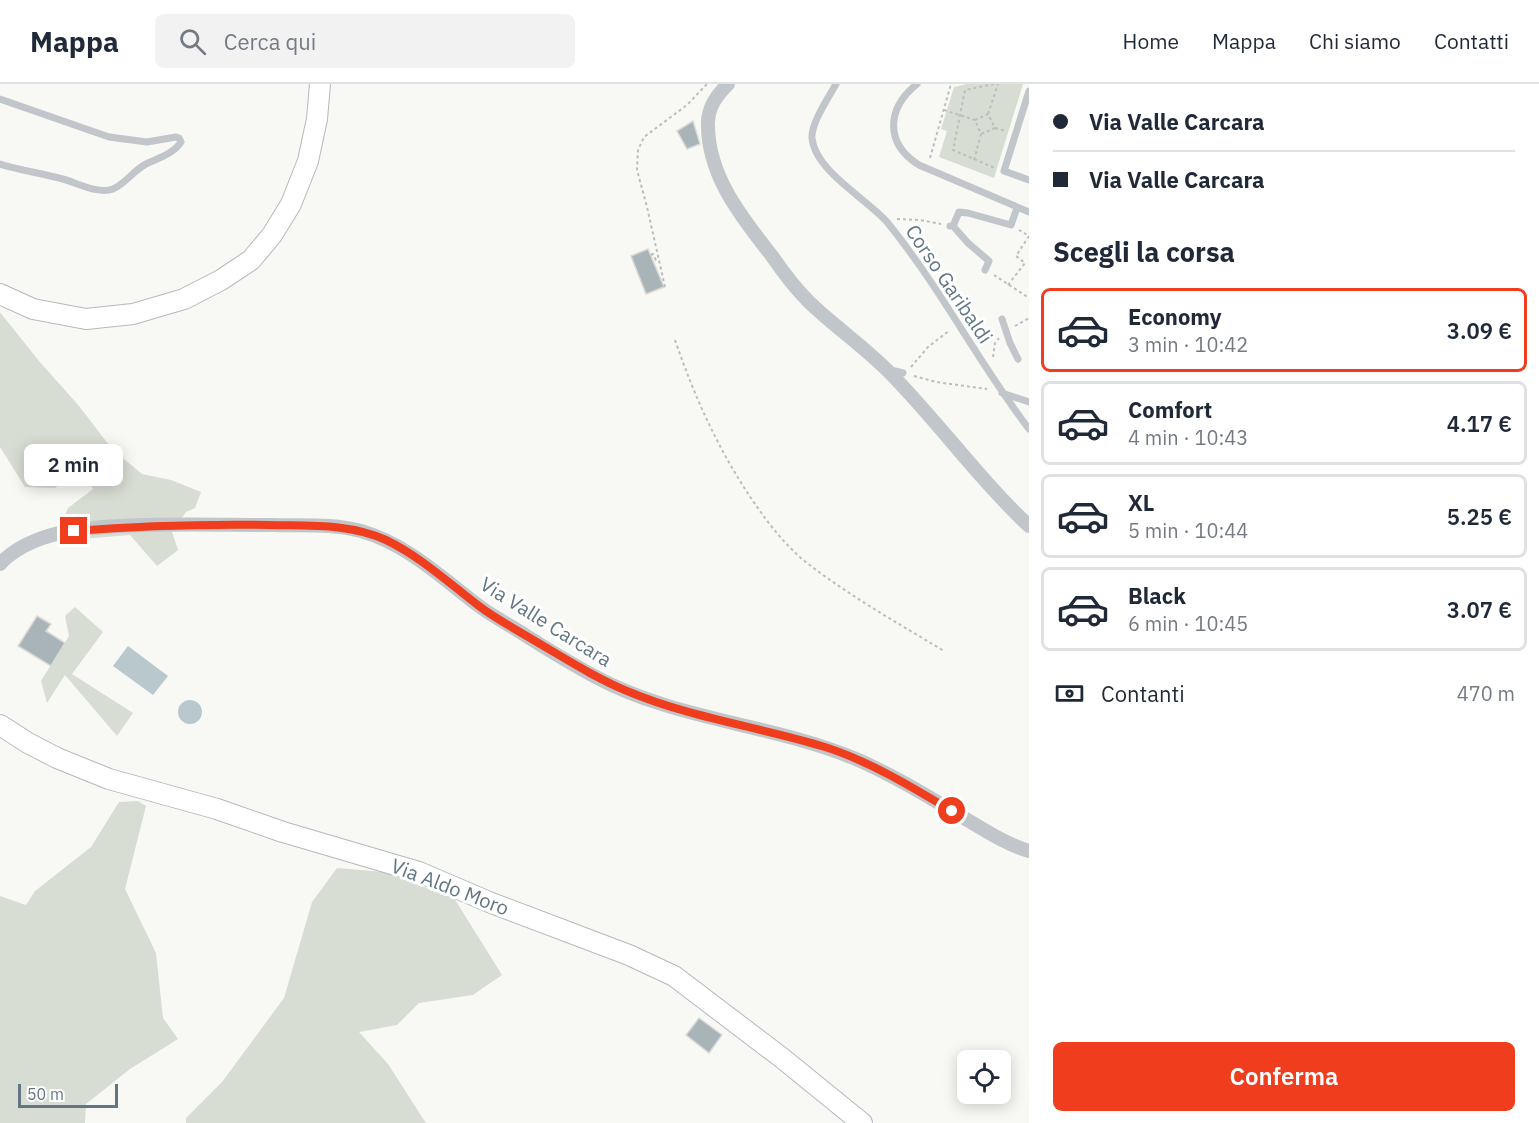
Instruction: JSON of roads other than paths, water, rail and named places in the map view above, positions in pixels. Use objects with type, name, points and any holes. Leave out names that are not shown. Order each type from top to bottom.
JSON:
[{"type":"main road","points":[[0,294],[33,309],[86,319],[133,314],[184,299],[221,280],[251,260],[272,235],[291,204],[308,161],[317,119],[320,84]]},
{"type":"main road","name":"Via Aldo Moro","points":[[0,725],[57,758],[109,779],[216,809],[419,873],[629,955],[674,976],[782,1058],[862,1123]]},
{"type":"street","points":[[728,84],[716,97],[708,123],[713,157],[724,189],[748,227],[809,302],[900,372],[998,497],[1029,525]]},
{"type":"street","name":"Via Valle Carcara","points":[[0,564],[6,557],[22,547],[43,538],[74,531],[126,527],[243,525],[334,526],[360,530],[405,550],[480,607],[596,677],[630,692],[693,713],[825,747],[913,788],[1011,845],[1029,851]]},
{"type":"lane","name":"Corso Garibaldi","points":[[836,84],[817,120],[812,137],[817,154],[838,179],[885,220],[924,269],[1002,393],[1029,429]]},
{"type":"lane","points":[[917,84],[900,102],[892,126],[908,158],[919,165],[1029,212]]},
{"type":"lane","points":[[1029,91],[1004,171],[1029,180]]},
{"type":"lane","points":[[0,99],[109,136],[147,142],[176,136],[181,142],[177,148],[132,173],[119,185],[105,190],[0,164]]},
{"type":"lane","points":[[985,270],[989,261],[952,226],[959,212],[1011,225],[1017,208]]},
{"type":"lane","points":[[1002,319],[1018,358]]},
{"type":"lane","points":[[1002,393],[1029,402]]}]
